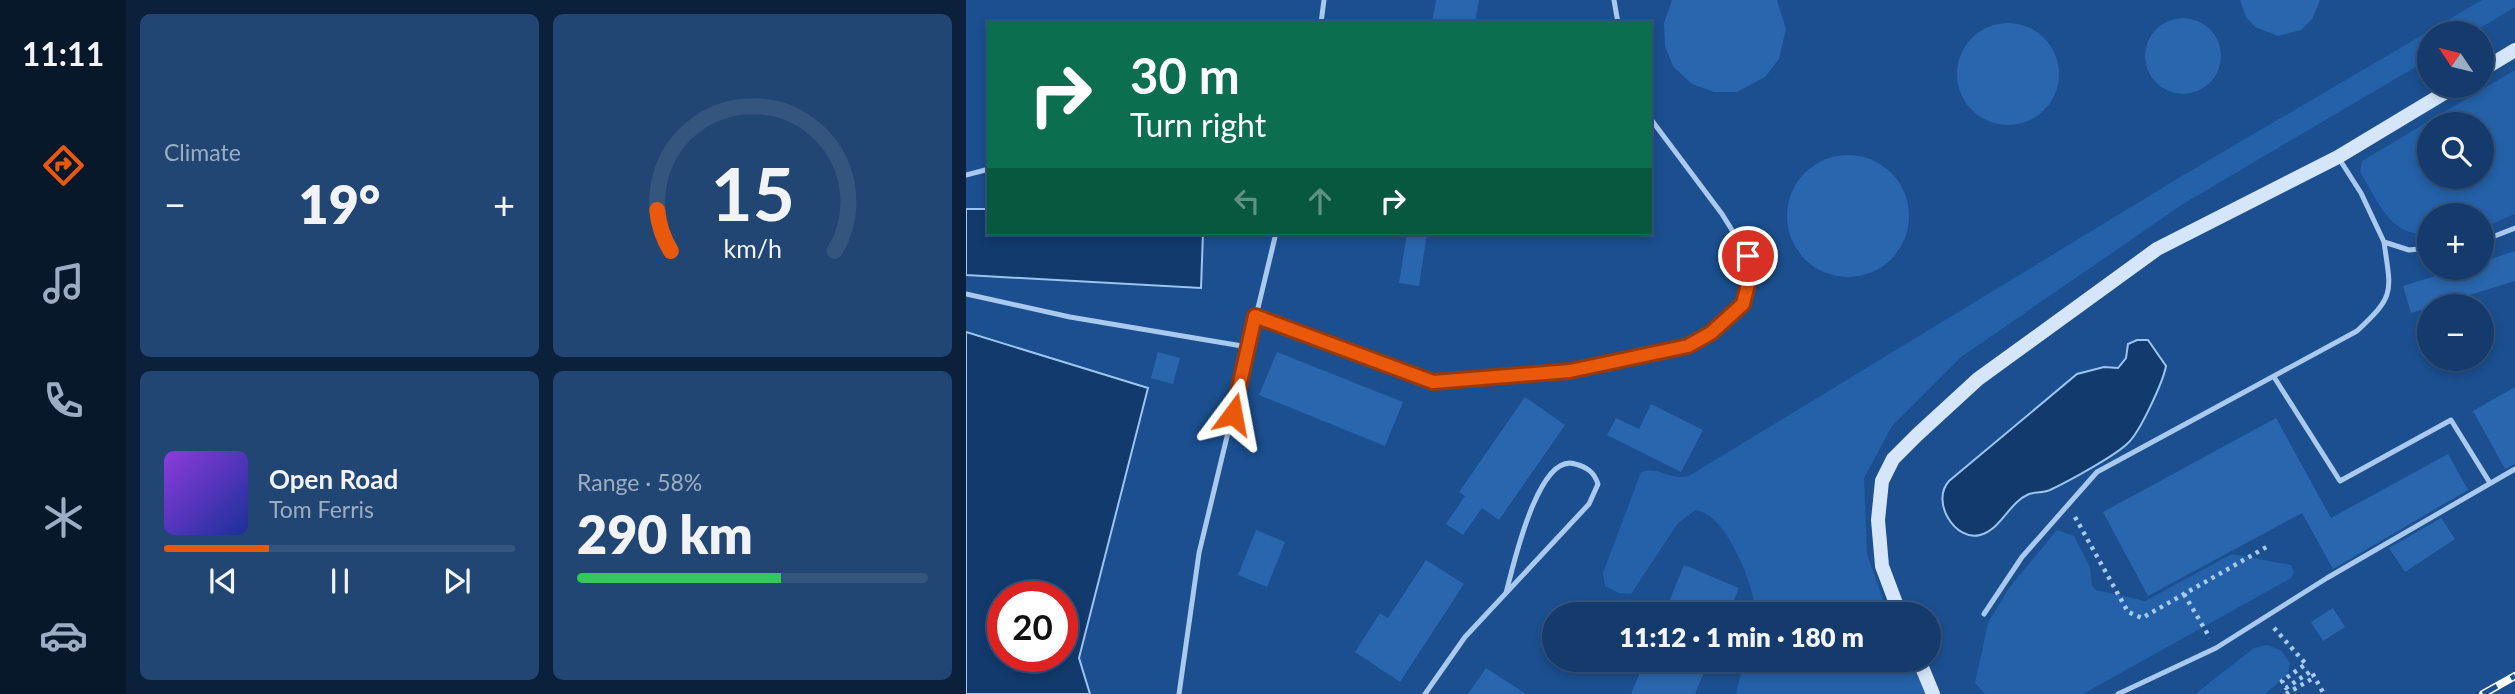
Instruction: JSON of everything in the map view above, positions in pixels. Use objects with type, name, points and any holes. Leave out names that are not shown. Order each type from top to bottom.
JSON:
[{"type":"street","points":[[2494,63],[2515,50]]},
{"type":"street","points":[[1896,602],[1882,566],[1878,520],[1882,481],[1893,459],[1978,379],[2157,249],[2338,157],[2436,98]]},
{"type":"street","points":[[1924,672],[1933,694]]},
{"type":"lane","points":[[1321,21],[1324,0]]},
{"type":"lane","points":[[1614,0],[1618,21]]},
{"type":"lane","points":[[1255,316],[1433,382],[1570,371],[1688,346],[1711,333],[1743,304],[1748,284],[1748,256],[1722,214],[1652,121]]},
{"type":"lane","points":[[1984,614],[2022,557],[2097,472],[2357,331],[2382,308],[2390,289],[2384,242],[2361,193],[2338,157]]},
{"type":"lane","points":[[966,175],[987,170]]},
{"type":"lane","points":[[2494,236],[2515,228]]},
{"type":"lane","points":[[1179,694],[1199,553],[1275,235]]},
{"type":"lane","points":[[2384,242],[2409,250],[2417,249]]},
{"type":"lane","points":[[966,294],[1070,317],[1248,347]]},
{"type":"lane","points":[[2274,377],[2340,481],[2451,420],[2490,483]]},
{"type":"lane","points":[[1425,694],[1465,637],[1589,504],[1598,484],[1594,474],[1583,466],[1570,462],[1558,464],[1546,480],[1520,540],[1506,593]]},
{"type":"lane","points":[[2118,694],[2216,648],[2327,578],[2515,469]]},
{"type":"path","points":[[2067,505],[2128,612],[2142,618],[2270,544]]},
{"type":"path","points":[[2184,594],[2216,648]]},
{"type":"path","points":[[2280,634],[2306,664],[2282,681],[2286,688],[2311,671],[2324,694]]},
{"type":"path","points":[[2286,694],[2315,677]]},
{"type":"shaded area","points":[[2482,0],[2515,0],[2515,7],[2492,21],[2446,21]]},
{"type":"shaded area","points":[[2417,38],[2417,66],[2183,204],[1961,357],[1892,426],[1864,478],[1867,554],[1884,602],[1755,602],[1737,553],[1728,538],[1708,515],[1696,510],[1678,523],[1631,594],[1619,593],[1605,586],[1603,573],[1641,472],[1689,476],[2182,176]]},
{"type":"shaded area","points":[[2515,70],[2515,214],[2494,223],[2494,203],[2417,203],[2415,234],[2394,223],[2386,215],[2360,172],[2362,161],[2417,128],[2417,189],[2494,189],[2494,112],[2444,112],[2468,98],[2494,98],[2494,82]]},
{"type":"shaded area","points":[[966,209],[987,209],[987,235],[1203,235],[1201,288],[966,275]]},
{"type":"shaded area","points":[[966,332],[1148,388],[1079,658],[1090,694],[966,694]]},
{"type":"shaded area","points":[[2137,340],[2148,340],[2166,366],[2139,429],[2128,443],[2058,486],[2022,498],[1988,532],[1971,536],[1955,527],[1948,518],[1942,499],[1949,481],[2077,374],[2104,367],[2118,368],[2126,358],[2128,344]]},
{"type":"shaded area","points":[[2057,530],[2074,536],[2090,567],[2092,586],[2096,590],[2145,601],[2232,554],[2291,565],[2294,572],[2291,578],[2083,694],[1985,694],[1975,683],[1988,623],[2009,588]]},
{"type":"shaded area","points":[[2267,645],[2282,651],[2290,664],[2287,675],[2265,694],[2195,694],[2254,648]]},
{"type":"shaded area","points":[[1741,672],[1917,672],[1928,694],[1736,694]]},
{"type":"building","points":[[1436,0],[1479,0],[1475,21],[1432,21]]},
{"type":"building","points":[[1672,0],[1777,0],[1786,29],[1779,59],[1765,77],[1737,92],[1714,92],[1692,84],[1673,66],[1665,46],[1664,23]]},
{"type":"building","points":[[2240,0],[2320,0],[2312,19],[2301,30],[2278,36],[2255,27],[2246,17]]},
{"type":"building","points":[[2176,18],[2190,18],[2204,24],[2215,35],[2221,56],[2218,71],[2210,83],[2190,94],[2176,94],[2162,88],[2151,77],[2145,63],[2145,49],[2151,35],[2162,24]]},
{"type":"building","points":[[2008,23],[2028,27],[2044,38],[2055,54],[2059,74],[2055,94],[2044,110],[2028,121],[2008,125],[1988,121],[1972,110],[1961,94],[1957,74],[1961,54],[1972,38],[1988,27]]},
{"type":"building","points":[[1848,155],[1871,160],[1891,173],[1904,193],[1909,216],[1904,239],[1891,259],[1871,272],[1848,277],[1825,272],[1805,259],[1792,239],[1787,216],[1792,193],[1805,173],[1825,160]]},
{"type":"building","points":[[1407,235],[1427,235],[1419,286],[1399,283]]},
{"type":"building","points":[[2515,251],[2515,281],[2473,294],[2417,294],[2417,311],[2411,313],[2403,286],[2422,280],[2494,280],[2494,258]]},
{"type":"building","points":[[1158,352],[1180,358],[1173,384],[1151,378]]},
{"type":"building","points":[[1277,352],[1403,402],[1385,446],[1259,395]]},
{"type":"building","points":[[2515,387],[2515,464],[2505,469],[2473,411]]},
{"type":"building","points":[[1525,397],[1565,425],[1499,520],[1482,508],[1463,535],[1446,524],[1465,496],[1459,492]]},
{"type":"building","points":[[1651,404],[1703,430],[1681,472],[1607,435],[1616,418],[1639,429]]},
{"type":"building","points":[[2276,418],[2331,518],[2448,454],[2468,490],[2333,569],[2302,513],[2148,596],[2103,512]]},
{"type":"building","points":[[2441,518],[2455,539],[2405,572],[2389,548]]},
{"type":"building","points":[[1256,530],[1285,542],[1267,587],[1238,575]]},
{"type":"building","points":[[1426,560],[1464,584],[1400,682],[1355,652],[1380,613],[1388,618]]},
{"type":"building","points":[[1684,565],[1739,588],[1733,602],[1669,602]]},
{"type":"building","points":[[2333,608],[2345,627],[2323,641],[2311,622]]},
{"type":"building","points":[[1486,668],[1526,694],[1468,694]]},
{"type":"building","points":[[1640,672],[1704,672],[1695,694],[1631,694]]},
{"type":"railway","points":[[2483,694],[2515,676]]},
{"type":"route","points":[[1233,414],[1255,316],[1433,382],[1570,371],[1688,346],[1711,333],[1743,304],[1748,284],[1748,256]]}]
